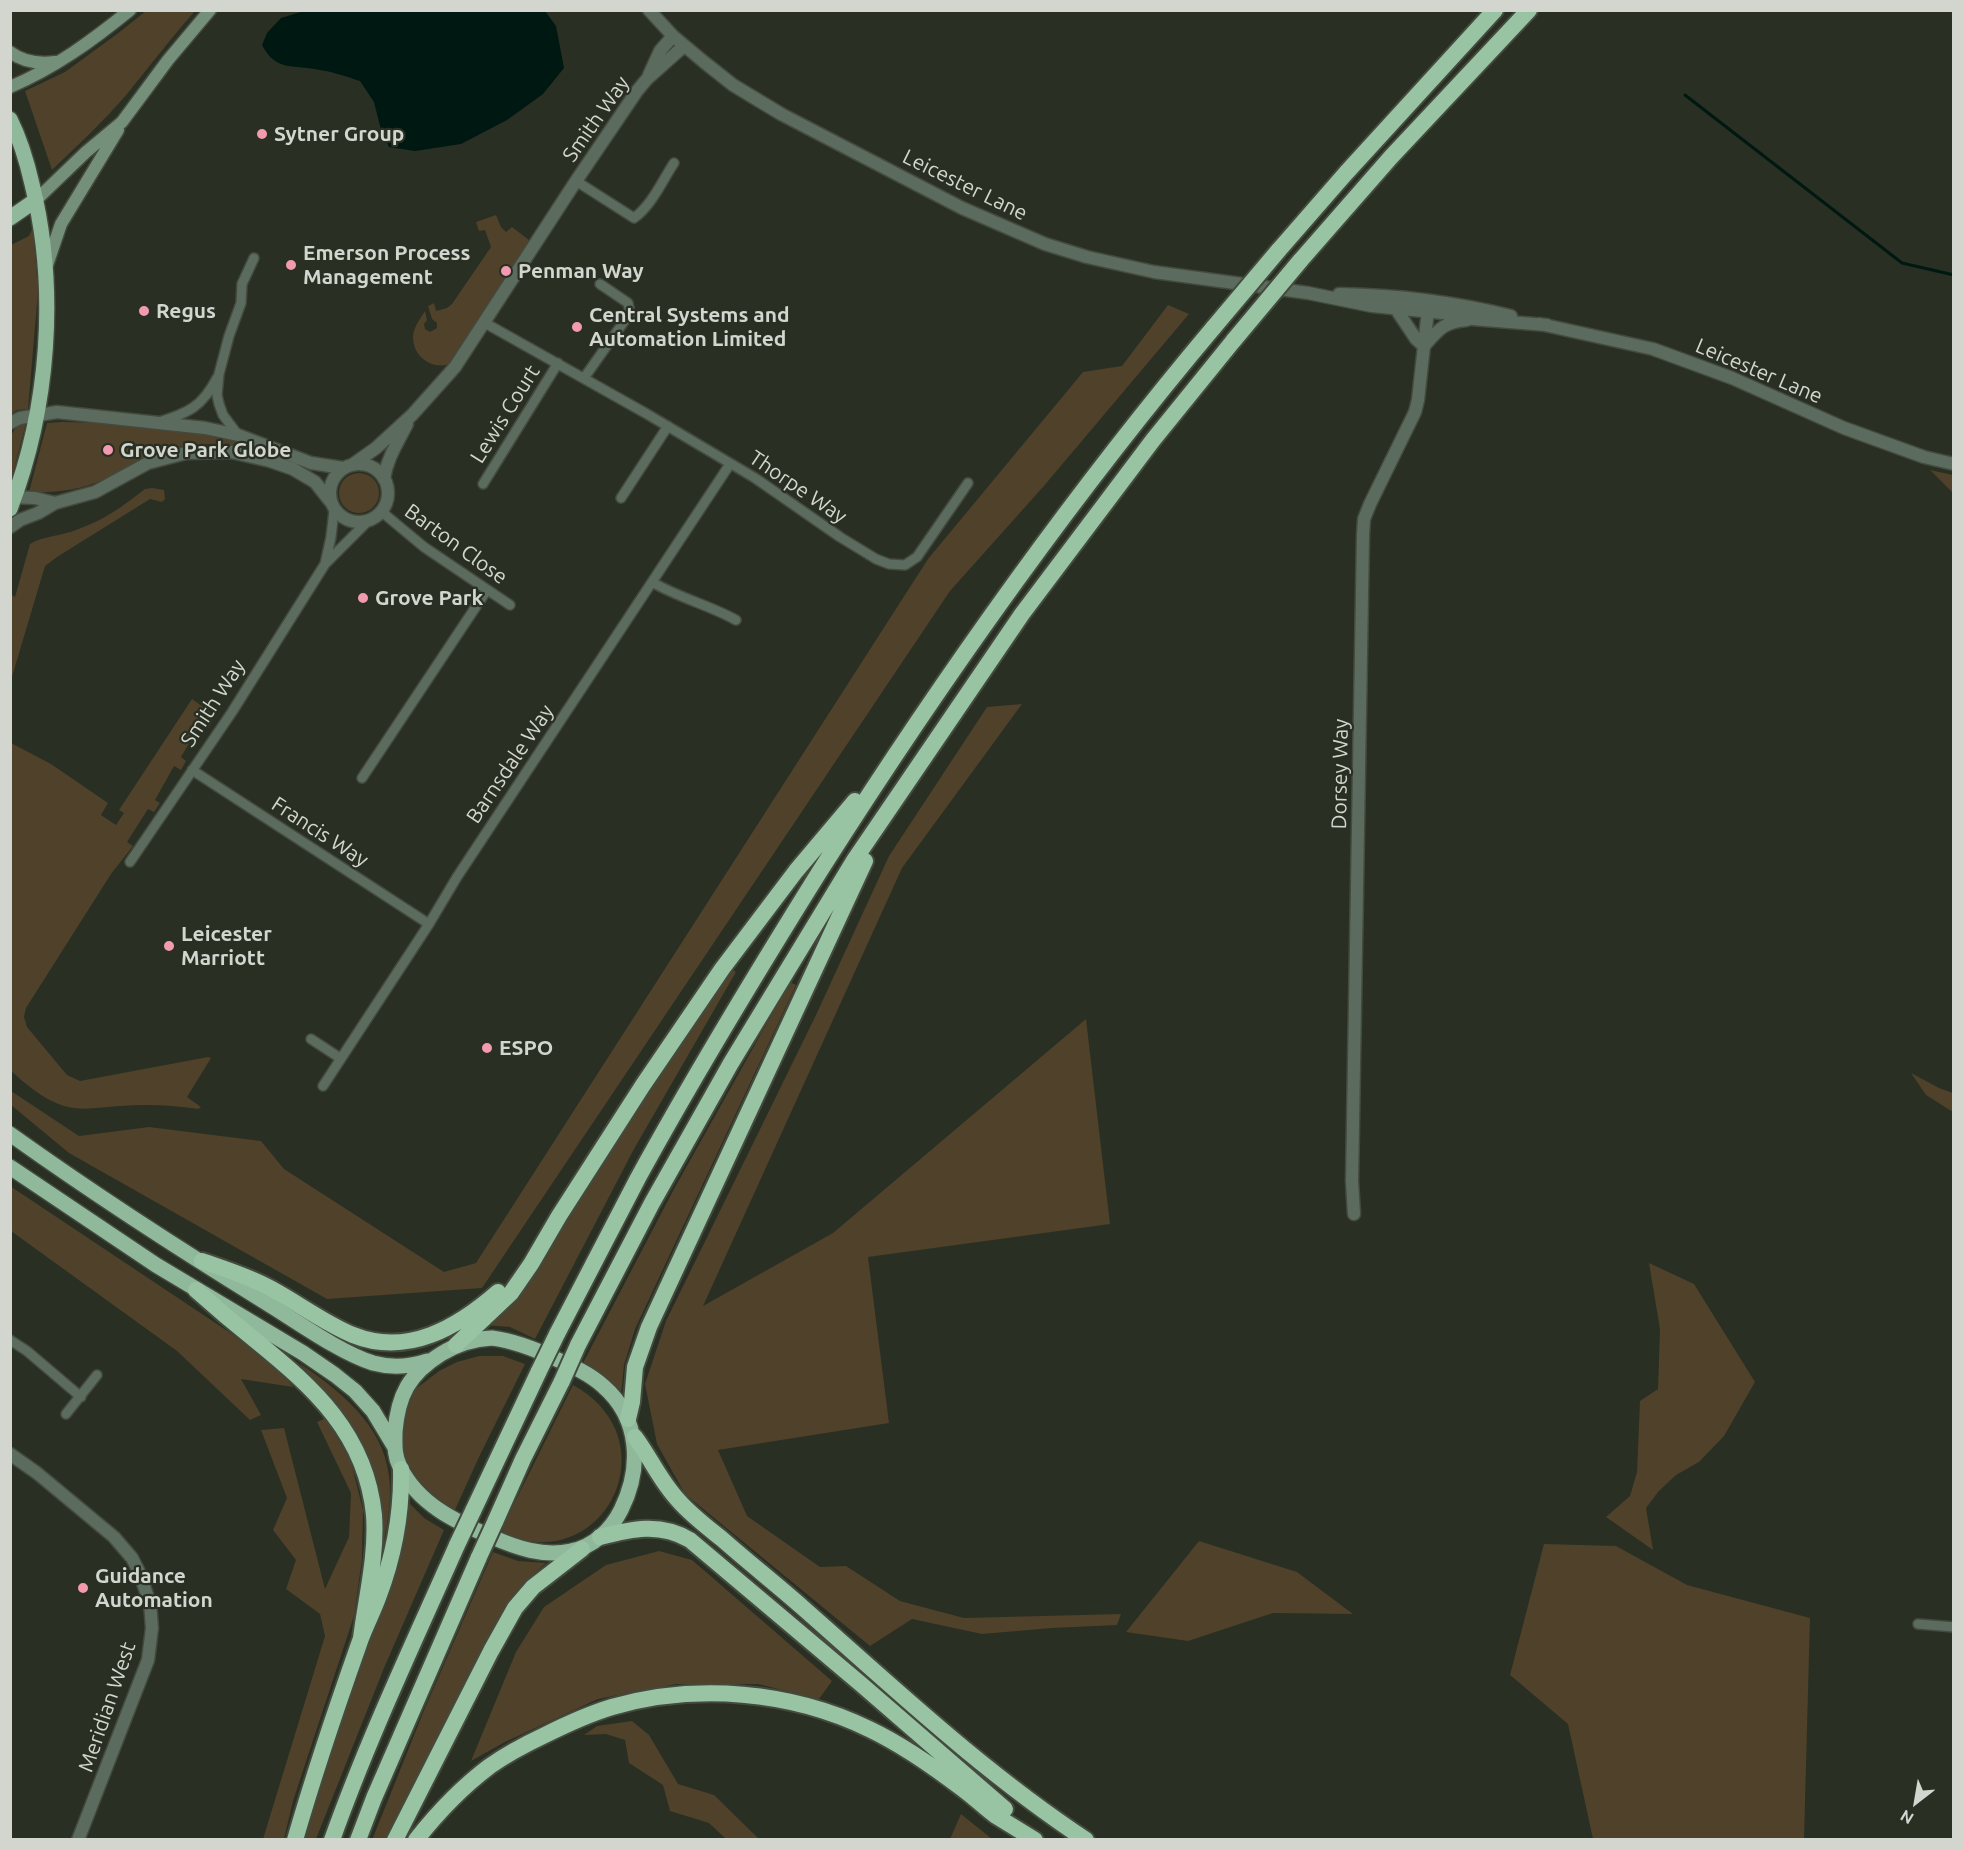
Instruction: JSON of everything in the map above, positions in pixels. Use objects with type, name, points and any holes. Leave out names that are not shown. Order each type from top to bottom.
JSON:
[{"type":"highway","points":[[332,1839],[345,1802],[457,1545],[557,1334],[639,1176],[728,1021],[827,860],[904,742],[992,615],[1155,399],[1346,173],[1495,10]]},
{"type":"highway","points":[[358,1839],[478,1557],[578,1345],[652,1203],[762,1011],[855,859],[1022,614],[1153,440],[1300,261],[1391,157],[1529,10]]},
{"type":"highway","points":[[11,121],[26,161],[36,200],[45,269],[45,344],[36,415],[12,501]]},
{"type":"highway","points":[[10,218],[36,200]]},
{"type":"highway","points":[[394,1446],[398,1408],[414,1375],[427,1363],[456,1345],[511,1293],[675,1037],[722,969],[796,871],[904,742]]},
{"type":"highway","points":[[628,1419],[635,1367],[649,1327],[861,867],[933,744]]},
{"type":"highway","points":[[10,1134],[82,1185],[303,1325],[363,1359],[382,1365],[402,1366],[435,1358]]},
{"type":"highway","points":[[10,1167],[196,1290],[313,1359],[344,1382],[374,1411],[394,1446],[401,1469],[401,1508],[392,1552],[327,1734],[295,1839]]},
{"type":"highway","points":[[202,1261],[246,1276],[352,1334],[380,1342],[409,1341],[424,1339],[446,1330],[483,1304],[506,1282],[559,1216]]},
{"type":"highway","points":[[196,1290],[310,1387],[334,1414],[354,1446],[368,1486],[374,1516],[374,1544],[361,1638]]},
{"type":"highway","points":[[395,1839],[506,1622],[533,1587],[582,1548],[600,1537],[616,1519],[630,1492],[635,1465],[634,1437],[628,1419],[617,1400],[595,1379],[532,1348],[505,1340],[492,1338],[456,1345]]},
{"type":"highway","points":[[634,1437],[646,1452],[667,1488],[687,1510],[979,1761],[1043,1812],[1086,1839]]},
{"type":"highway","points":[[401,1469],[431,1505],[485,1534],[519,1548],[536,1552],[561,1553],[582,1548]]},
{"type":"highway","points":[[600,1537],[644,1528],[665,1529],[681,1534],[690,1540],[1040,1839]]},
{"type":"highway","points":[[416,1839],[461,1790],[492,1765],[517,1749],[579,1719],[610,1708],[671,1695],[706,1694],[779,1700],[811,1707],[858,1724],[912,1752],[995,1815],[1035,1839]]},
{"type":"main road","points":[[10,87],[62,61],[130,10]]},
{"type":"main road","points":[[45,269],[61,224],[122,122],[168,60],[210,10]]},
{"type":"main road","points":[[10,52],[18,58],[33,62],[62,61]]},
{"type":"main road","points":[[36,200],[86,152],[122,122]]},
{"type":"street","name":"Leicester Lane","points":[[649,10],[684,46],[733,85],[781,114],[962,208],[1032,239],[1088,257],[1154,272],[1308,293],[1396,309],[1428,306],[1473,307],[1653,349],[1732,378],[1844,428],[1924,458],[1953,464]]},
{"type":"street","points":[[647,79],[660,51],[673,36]]},
{"type":"street","points":[[647,79],[684,46]]},
{"type":"street","name":"Smith Way","points":[[348,467],[376,448],[412,416],[455,367],[576,181],[647,79]]},
{"type":"street","name":"Smith Way","points":[[576,181],[634,218],[650,202],[674,163]]},
{"type":"street","points":[[238,435],[223,415],[217,395],[219,374],[241,303],[242,284],[254,258]]},
{"type":"street","points":[[584,378],[630,313],[628,303],[600,284]]},
{"type":"street","name":"Leicester Lane","points":[[1308,293],[1372,295],[1428,306],[1473,319],[1546,325]]},
{"type":"street","name":"Dorsey Way","points":[[1354,1214],[1352,1169],[1364,519],[1415,411],[1420,387],[1428,306]]},
{"type":"street","points":[[1396,309],[1416,339],[1424,346],[1442,326],[1452,321],[1473,319]]},
{"type":"street","name":"Thorpe Way","points":[[485,323],[668,426],[755,478],[840,537],[876,559],[889,564],[905,565],[917,557],[968,483]]},
{"type":"street","name":"Lewis Court","points":[[483,484],[558,363]]},
{"type":"street","points":[[157,422],[183,414],[197,406],[212,389],[219,374]]},
{"type":"street","points":[[10,423],[20,417],[57,412],[206,428],[238,435],[311,463],[348,467]]},
{"type":"street","name":"Smith Way","points":[[384,478],[393,450],[412,416]]},
{"type":"street","points":[[621,498],[668,426]]},
{"type":"street","points":[[10,527],[55,503],[95,492],[131,471],[161,458],[208,451],[242,454],[282,465],[315,482],[332,505],[346,520],[356,523],[367,522],[382,512],[388,498],[388,488],[384,478],[370,466],[358,464],[348,467],[336,474],[332,483],[329,491],[332,505]]},
{"type":"street","name":"Barnsdale Way","points":[[323,1086],[457,877],[730,464]]},
{"type":"street","points":[[12,501],[35,498],[55,503]]},
{"type":"street","name":"Smith Way","points":[[325,564],[331,537],[332,505]]},
{"type":"street","name":"Barton Close","points":[[382,512],[423,547],[510,605]]},
{"type":"street","name":"Smith Way","points":[[130,861],[232,712],[325,564],[367,522]]},
{"type":"street","points":[[652,582],[736,620]]},
{"type":"street","points":[[362,778],[487,590]]},
{"type":"street","name":"Francis Way","points":[[192,770],[429,924]]},
{"type":"street","points":[[311,1039],[340,1058]]},
{"type":"street","points":[[10,1340],[27,1351],[81,1397]]},
{"type":"street","points":[[66,1414],[97,1375]]},
{"type":"street","name":"Meridian West","points":[[10,1454],[37,1473],[114,1537],[132,1558],[145,1585],[150,1603],[152,1621],[148,1660],[78,1839]]},
{"type":"street","points":[[1918,1624],[1953,1627]]},
{"type":"shaded area","points":[[146,11],[195,11],[127,94],[52,170],[25,91],[65,72]]},
{"type":"shaded area","points":[[496,215],[506,232],[512,227],[529,240],[531,247],[450,364],[430,363],[416,350],[413,337],[415,327],[425,311],[427,320],[424,324],[425,329],[430,332],[437,328],[437,323],[432,319],[428,306],[434,303],[436,311],[452,304],[491,247],[485,230],[479,231],[476,222]]},
{"type":"shaded area","points":[[33,227],[38,292],[28,409],[17,410],[11,414],[11,245],[29,236]]},
{"type":"shaded area","points":[[1168,305],[1189,314],[1043,487],[950,591],[482,1288],[327,1299],[69,1153],[11,1105],[11,1091],[79,1136],[149,1127],[261,1141],[284,1169],[444,1272],[476,1263],[928,559],[1083,372],[1122,366]]},
{"type":"shaded area","points":[[26,423],[11,481],[11,436],[17,427]]},
{"type":"shaded area","points":[[47,423],[131,425],[200,433],[253,445],[306,467],[304,470],[268,455],[230,445],[192,445],[154,454],[87,486],[59,491],[29,492]]},
{"type":"shaded area","points":[[1930,470],[1953,475],[1953,493]]},
{"type":"shaded area","points":[[359,473],[367,474],[373,479],[378,485],[378,501],[373,507],[367,512],[359,513],[351,512],[345,507],[340,501],[339,493],[340,485],[345,479],[351,474]]},
{"type":"shaded area","points":[[145,489],[164,490],[165,499],[162,502],[150,499],[45,566],[11,680],[11,595],[15,597],[30,544],[95,522]]},
{"type":"shaded area","points":[[192,699],[210,712],[212,722],[208,728],[200,725],[181,757],[186,761],[181,770],[174,766],[155,800],[160,803],[154,812],[148,809],[127,842],[133,846],[111,874],[26,1008],[24,1017],[27,1027],[67,1075],[80,1081],[211,1058],[187,1097],[201,1107],[198,1109],[140,1105],[85,1109],[65,1106],[40,1094],[11,1071],[11,743],[51,764],[108,803],[101,815],[116,825],[124,813],[119,810]]},
{"type":"shaded area","points":[[1022,704],[902,868],[703,1306],[833,1233],[1086,1019],[1110,1224],[868,1257],[889,1423],[718,1450],[747,1516],[820,1567],[846,1566],[900,1601],[964,1618],[1121,1614],[1117,1625],[982,1634],[912,1619],[870,1646],[685,1494],[657,1444],[645,1384],[666,1321],[816,1015],[889,856],[987,707]]},
{"type":"shaded area","points":[[731,969],[736,972],[634,1149],[535,1339],[510,1327],[484,1325],[640,1103]]},
{"type":"shaded area","points":[[790,982],[796,985],[635,1329],[624,1365],[621,1395],[603,1376],[583,1363],[674,1189]]},
{"type":"shaded area","points":[[1911,1073],[1953,1093],[1953,1112],[1926,1095]]},
{"type":"shaded area","points":[[10,1186],[229,1332],[277,1368],[293,1387],[241,1379],[261,1415],[250,1420],[177,1351],[11,1231]]},
{"type":"shaded area","points":[[1649,1263],[1694,1284],[1755,1382],[1724,1436],[1699,1462],[1676,1475],[1658,1492],[1646,1508],[1653,1550],[1606,1517],[1630,1496],[1637,1472],[1640,1401],[1658,1389],[1660,1329]]},
{"type":"shaded area","points":[[479,1356],[503,1356],[525,1364],[454,1512],[426,1494],[407,1467],[402,1445],[402,1423],[413,1391],[439,1371],[457,1362]]},
{"type":"shaded area","points":[[299,1363],[357,1410],[378,1440],[385,1457],[390,1484],[384,1541],[380,1497],[372,1469],[357,1433],[334,1400]]},
{"type":"shaded area","points":[[573,1385],[603,1409],[618,1438],[621,1468],[613,1497],[596,1521],[570,1537],[538,1542],[502,1533],[504,1524]]},
{"type":"shaded area","points":[[326,1418],[351,1462],[363,1510],[362,1559],[354,1616],[293,1801],[284,1839],[263,1839],[325,1636],[320,1614],[286,1589],[296,1560],[273,1530],[287,1498],[261,1430],[284,1428],[325,1589],[349,1537],[351,1493],[317,1422]]},
{"type":"shaded area","points":[[407,1501],[424,1518],[444,1530],[384,1668],[316,1839],[303,1840]]},
{"type":"shaded area","points":[[1199,1541],[1297,1572],[1353,1614],[1273,1613],[1188,1641],[1126,1632]]},
{"type":"shaded area","points":[[1544,1544],[1616,1546],[1687,1585],[1810,1618],[1804,1839],[1593,1839],[1568,1724],[1510,1675]]},
{"type":"shaded area","points":[[659,1551],[692,1560],[832,1681],[819,1699],[758,1684],[676,1684],[598,1699],[505,1742],[471,1761],[516,1652],[544,1607],[606,1565]]},
{"type":"shaded area","points":[[493,1552],[518,1561],[546,1563],[524,1583],[512,1599],[389,1839],[372,1840],[425,1708]]},
{"type":"shaded area","points":[[632,1721],[649,1735],[678,1784],[714,1795],[759,1839],[726,1839],[709,1823],[670,1811],[663,1785],[629,1763],[625,1740],[606,1734],[584,1735],[597,1726]]},
{"type":"shaded area","points":[[961,1814],[992,1839],[950,1839]]},
{"type":"water","points":[[304,11],[545,11],[556,26],[564,68],[543,94],[507,120],[461,144],[415,151],[389,147],[381,130],[374,102],[360,81],[326,71],[278,63],[272,59],[262,45],[267,33],[281,18]]},
{"type":"waterway","points":[[1685,95],[1902,263],[1954,275]]},
{"type":"place","name":"Sytner Group","points":[[262,134]]},
{"type":"place","name":"Emerson Process Management","points":[[291,265]]},
{"type":"place","name":"Penman Way","points":[[506,271]]},
{"type":"place","name":"Regus","points":[[144,311]]},
{"type":"place","name":"Central Systems and Automation Limited","points":[[577,327]]},
{"type":"place","name":"Grove Park Globe","points":[[108,450]]},
{"type":"place","name":"Grove Park","points":[[363,598]]},
{"type":"place","name":"Leicester Marriott","points":[[169,946]]},
{"type":"place","name":"ESPO","points":[[487,1048]]},
{"type":"place","name":"Guidance Automation","points":[[83,1588]]}]
